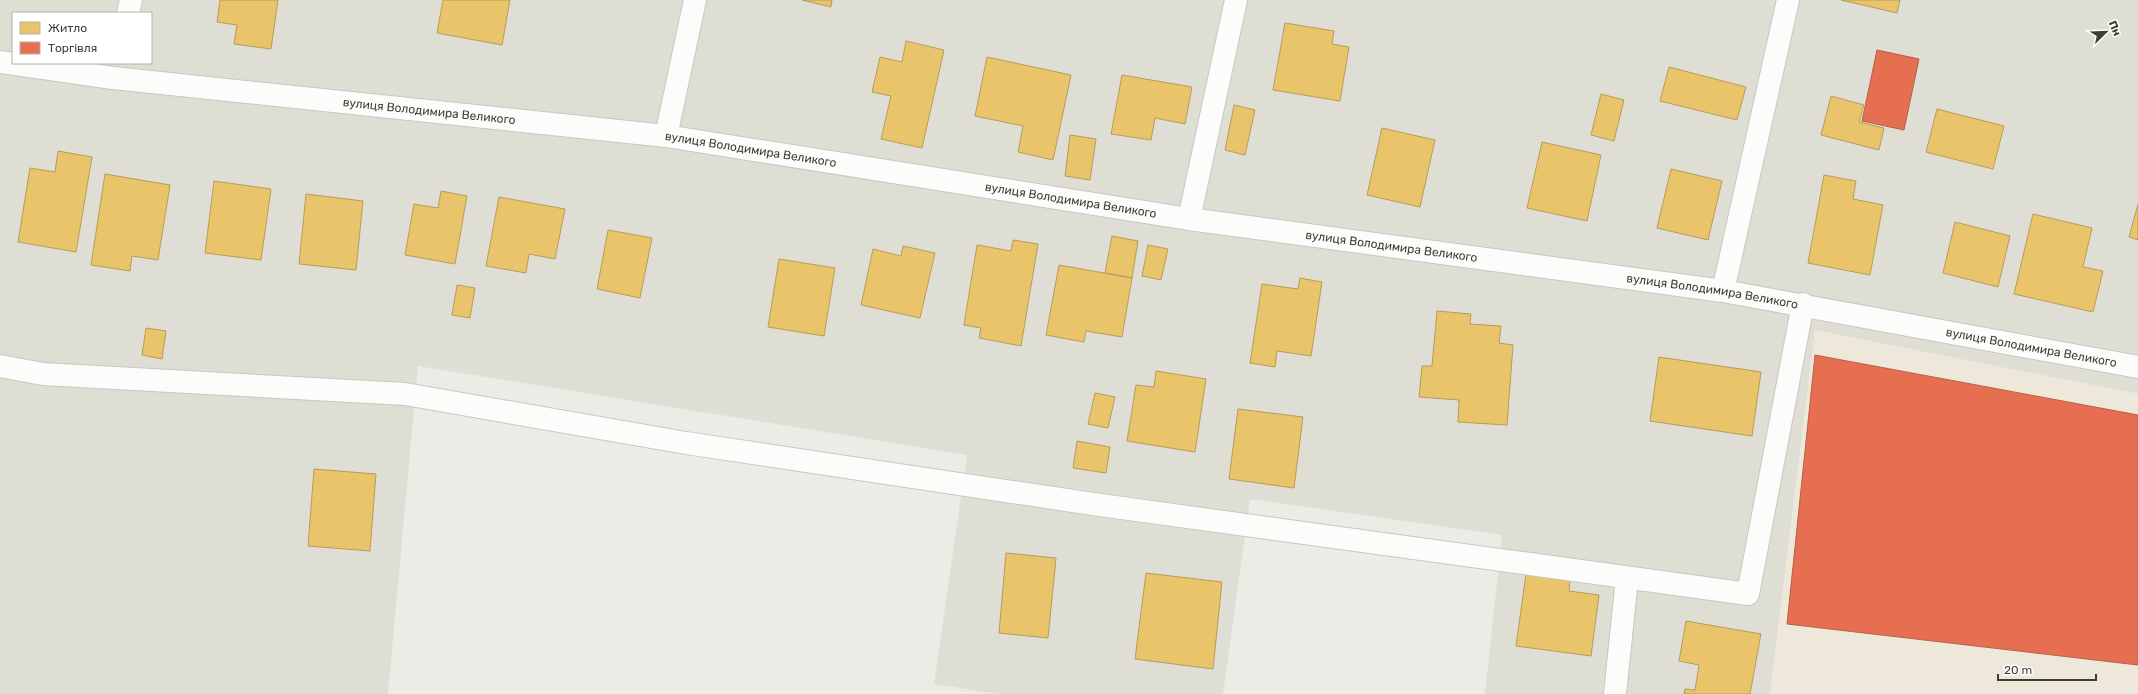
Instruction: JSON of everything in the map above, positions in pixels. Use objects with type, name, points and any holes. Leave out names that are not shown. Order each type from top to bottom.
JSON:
[{"type":"street","points":[[128,12],[131,0]]},
{"type":"street","points":[[666,136],[695,0]]},
{"type":"street","points":[[1189,219],[1236,0]]},
{"type":"street","points":[[1723,291],[1788,0]]},
{"type":"street","name":"вулиця Володимира Великого","points":[[0,62],[12,63]]},
{"type":"street","name":"вулиця Володимира Великого","points":[[28,64],[114,70],[666,136],[1189,219],[1723,291],[1803,304],[2138,366]]},
{"type":"street","points":[[0,366],[43,374],[405,394],[702,445],[1092,504],[1748,594],[1803,304]]},
{"type":"street","points":[[1615,694],[1628,578]]},
{"type":"shaded area","points":[[0,0],[2138,0],[2138,394],[1815,331],[1770,694],[1485,694],[1502,535],[1250,499],[1223,694],[998,694],[934,684],[967,455],[418,366],[388,694],[0,694]]},
{"type":"shaded area","points":[[1815,330],[2138,394],[2138,694],[1770,694]]},
{"type":"building: Житло","points":[[220,0],[278,0],[271,49],[234,44],[237,25],[217,22]]},
{"type":"building: Житло","points":[[443,0],[510,0],[502,45],[437,33]]},
{"type":"building: Житло","points":[[802,0],[832,0],[831,7]]},
{"type":"building: Житло","points":[[1841,0],[1900,0],[1897,13]]},
{"type":"building: Житло","points":[[1285,23],[1334,31],[1332,44],[1349,47],[1340,101],[1273,90]]},
{"type":"building: Житло","points":[[906,41],[944,50],[922,148],[881,139],[891,96],[872,92],[880,57],[902,62]]},
{"type":"building: Житло","points":[[987,57],[1071,75],[1053,160],[1018,152],[1023,126],[975,116]]},
{"type":"building: Житло","points":[[1669,67],[1746,87],[1737,120],[1660,101]]},
{"type":"building: Житло","points":[[1122,75],[1192,87],[1185,124],[1155,118],[1151,140],[1111,134]]},
{"type":"building: Житло","points":[[1601,94],[1624,100],[1614,141],[1591,135]]},
{"type":"building: Житло","points":[[1831,96],[1864,105],[1859,122],[1884,128],[1879,150],[1821,135]]},
{"type":"building: Житло","points":[[1234,105],[1255,110],[1245,155],[1225,150]]},
{"type":"building: Житло","points":[[1937,109],[2004,126],[1993,169],[1926,152]]},
{"type":"building: Житло","points":[[1382,128],[1435,140],[1420,207],[1367,195]]},
{"type":"building: Житло","points":[[1070,135],[1096,139],[1090,180],[1065,176]]},
{"type":"building: Житло","points":[[1542,142],[1601,155],[1587,221],[1527,208]]},
{"type":"building: Житло","points":[[58,151],[92,157],[76,252],[18,242],[30,168],[55,172]]},
{"type":"building: Житло","points":[[1671,169],[1722,181],[1708,240],[1657,228]]},
{"type":"building: Житло","points":[[105,174],[170,185],[158,260],[132,256],[130,271],[91,265]]},
{"type":"building: Житло","points":[[1824,175],[1856,181],[1853,199],[1883,205],[1870,275],[1808,263]]},
{"type":"building: Житло","points":[[214,181],[271,189],[261,260],[205,253]]},
{"type":"building: Житло","points":[[441,191],[467,196],[455,264],[405,255],[414,204],[438,208]]},
{"type":"building: Житло","points":[[306,194],[363,201],[356,270],[299,264]]},
{"type":"building: Житло","points":[[499,197],[565,209],[555,259],[529,254],[526,273],[486,266]]},
{"type":"building: Житло","points":[[2138,204],[2138,240],[2129,237]]},
{"type":"building: Житло","points":[[2033,214],[2092,228],[2083,267],[2103,271],[2093,312],[2014,294]]},
{"type":"building: Житло","points":[[1955,222],[2010,236],[1998,287],[1943,273]]},
{"type":"building: Житло","points":[[608,230],[652,238],[640,298],[597,289]]},
{"type":"building: Житло","points":[[1112,236],[1138,241],[1132,278],[1105,273]]},
{"type":"building: Житло","points":[[1013,240],[1038,244],[1021,346],[979,338],[981,328],[964,325],[977,245],[1011,251]]},
{"type":"building: Житло","points":[[1148,245],[1168,249],[1161,280],[1142,276]]},
{"type":"building: Житло","points":[[903,246],[935,253],[920,318],[861,305],[873,249],[901,256]]},
{"type":"building: Житло","points":[[779,259],[835,268],[824,336],[768,327]]},
{"type":"building: Житло","points":[[1059,265],[1132,278],[1122,337],[1086,331],[1084,342],[1046,335]]},
{"type":"building: Житло","points":[[1300,278],[1322,282],[1311,356],[1277,351],[1275,367],[1250,363],[1262,284],[1298,289]]},
{"type":"building: Житло","points":[[457,285],[475,288],[470,318],[452,315]]},
{"type":"building: Житло","points":[[1437,311],[1471,314],[1470,324],[1501,326],[1499,343],[1513,345],[1507,425],[1458,422],[1459,400],[1419,397],[1422,366],[1432,366]]},
{"type":"building: Житло","points":[[146,328],[166,331],[162,359],[142,355]]},
{"type":"building: Житло","points":[[1659,357],[1761,372],[1752,436],[1650,421]]},
{"type":"building: Житло","points":[[1156,371],[1206,379],[1195,452],[1127,441],[1136,385],[1154,387]]},
{"type":"building: Житло","points":[[1095,393],[1115,397],[1108,428],[1088,424]]},
{"type":"building: Житло","points":[[1238,409],[1303,417],[1294,488],[1229,479]]},
{"type":"building: Житло","points":[[1077,441],[1110,447],[1106,473],[1073,468]]},
{"type":"building: Житло","points":[[314,469],[376,474],[370,551],[308,546]]},
{"type":"building: Житло","points":[[1006,553],[1056,558],[1048,638],[999,633]]},
{"type":"building: Житло","points":[[1146,573],[1222,582],[1213,669],[1135,659]]},
{"type":"building: Житло","points":[[1526,574],[1570,580],[1569,591],[1599,595],[1591,656],[1516,646]]},
{"type":"building: Житло","points":[[1686,621],[1761,634],[1750,694],[1684,694],[1685,689],[1695,690],[1699,665],[1679,661]]},
{"type":"building: Торгівля","points":[[1877,50],[1919,59],[1904,130],[1862,121]]},
{"type":"building: Торгівля","points":[[1815,355],[2138,415],[2138,665],[1787,624]]}]
